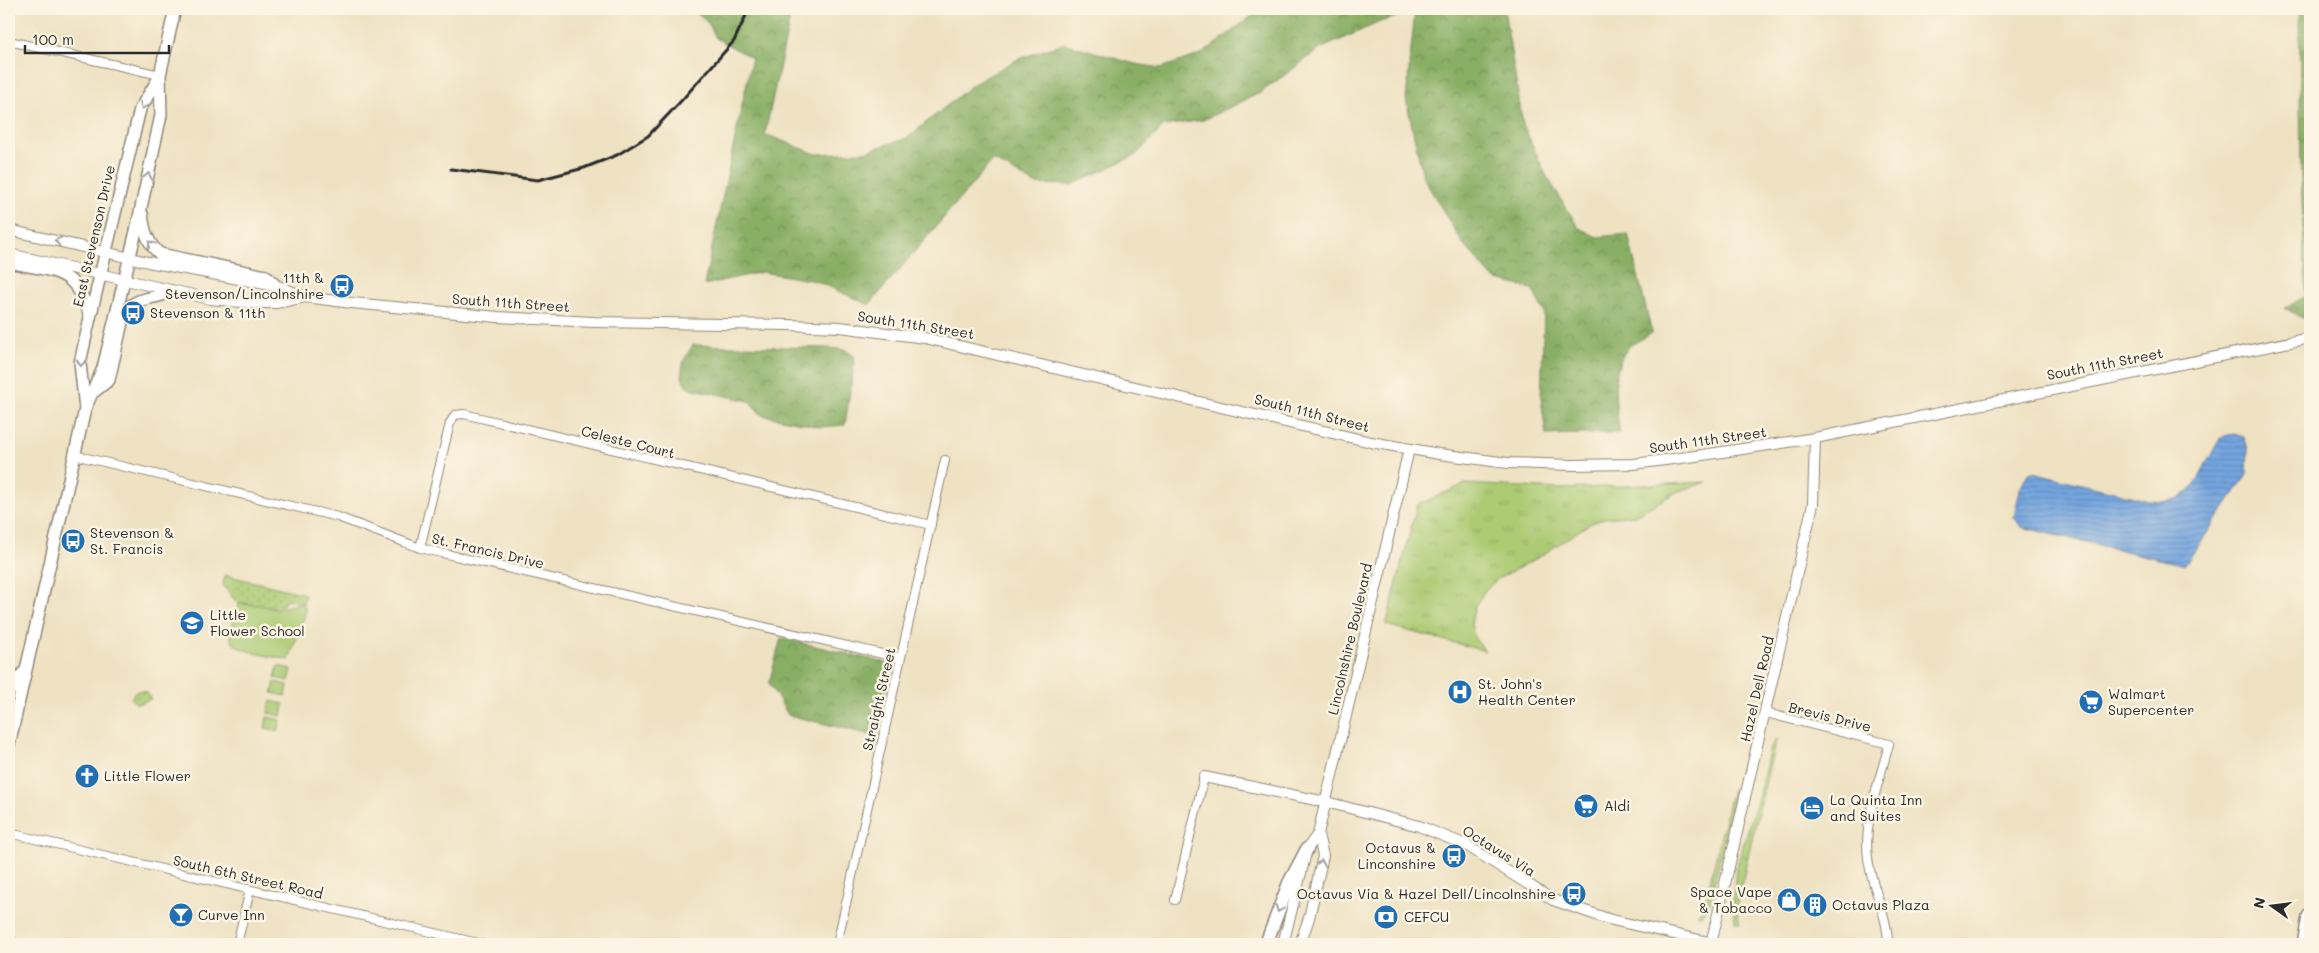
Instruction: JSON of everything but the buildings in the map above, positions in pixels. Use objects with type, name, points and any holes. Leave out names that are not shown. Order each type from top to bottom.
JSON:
[{"type":"highway","points":[[2305,944],[2310,917]]},
{"type":"main road","name":"East Stevenson Drive","points":[[9,745],[85,409],[103,368],[141,207],[161,115],[160,75],[175,9]]},
{"type":"main road","name":"East Stevenson Drive","points":[[85,409],[80,363],[90,318],[140,110],[160,75]]},
{"type":"main road","points":[[141,207],[147,238],[151,246],[160,254],[266,276],[276,286]]},
{"type":"main road","points":[[9,262],[66,276],[78,287],[90,318]]},
{"type":"main road","points":[[92,394],[109,380],[123,318],[127,310],[142,299],[165,295],[171,291]]},
{"type":"main road","points":[[9,692],[26,670]]},
{"type":"main road","points":[[1266,944],[1289,883],[1307,848]]},
{"type":"street","points":[[9,41],[160,75]]},
{"type":"street","name":"South 11th Street","points":[[9,230],[129,258],[276,286],[304,297],[498,318],[594,322],[788,325],[888,332],[972,348],[1409,449],[1508,463],[1634,464],[1815,438],[2310,338]]},
{"type":"street","name":"South 11th Street","points":[[9,254],[210,299],[251,303],[276,303],[304,297]]},
{"type":"street","name":"Celeste Court","points":[[420,548],[450,423],[455,415],[464,414],[930,526]]},
{"type":"street","name":"Hazel Dell Road","points":[[1713,944],[1813,504],[1815,438]]},
{"type":"street","name":"Lincolnshire Boulevard","points":[[1283,944],[1307,848],[1318,834],[1409,449]]},
{"type":"street","name":"St. Francis Drive","points":[[74,455],[338,517],[420,548],[900,658]]},
{"type":"street","name":"Straight Street","points":[[837,944],[945,460]]},
{"type":"street","name":"Brevis Drive","points":[[1766,713],[1889,744],[1870,819],[1868,851],[1872,874],[1885,917],[1888,944]]},
{"type":"street","points":[[1175,900],[1204,777]]},
{"type":"street","name":"Octavus Via","points":[[1204,777],[1326,802],[1419,826],[1448,837],[1482,855],[1531,888],[1553,900],[1582,911],[1713,944]]},
{"type":"street","name":"South 6th Street Road","points":[[9,833],[461,942],[482,944]]},
{"type":"street","name":"Lincolnshire Boulevard","points":[[1300,944],[1309,918],[1323,856],[1318,834]]},
{"type":"street","points":[[237,944],[250,890]]},
{"type":"green space","points":[[693,9],[792,9],[765,134],[816,154],[864,152],[907,138],[972,85],[1016,60],[1064,43],[1135,64],[1161,68],[1202,54],[1261,9],[1504,9],[1523,124],[1545,173],[1579,228],[1597,237],[1628,234],[1652,333],[1628,348],[1618,367],[1615,389],[1620,433],[1546,435],[1541,398],[1544,312],[1532,289],[1494,279],[1461,241],[1423,177],[1406,99],[1415,11],[1380,22],[1320,49],[1260,93],[1203,120],[1164,126],[1136,155],[1072,185],[1035,184],[993,160],[869,305],[816,281],[762,272],[704,285],[752,58],[716,38],[709,24]]},
{"type":"green space","points":[[2299,9],[2310,9],[2310,320],[2307,321],[2285,308],[2306,296],[2301,177]]},
{"type":"green space","points":[[693,345],[846,350],[855,357],[845,425],[820,427],[762,415],[749,401],[689,388],[682,377],[682,366]]},
{"type":"green space","points":[[1707,482],[1679,491],[1635,515],[1605,518],[1589,524],[1539,557],[1498,579],[1486,589],[1475,606],[1471,624],[1475,639],[1485,651],[1386,625],[1417,505],[1465,484],[1562,489]]},
{"type":"green space","points":[[225,575],[305,594],[303,603],[286,599],[283,605],[272,607],[236,602],[223,585]]},
{"type":"green space","points":[[300,603],[304,605],[306,611],[289,660],[247,651],[234,644],[231,639],[232,626],[239,604],[260,605],[275,609]]},
{"type":"green space","points":[[781,638],[891,664],[875,736],[788,715],[769,683]]},
{"type":"green space","points":[[278,666],[292,669],[289,681],[275,678]]},
{"type":"green space","points":[[275,682],[288,685],[286,696],[272,693]]},
{"type":"green space","points":[[138,691],[147,692],[151,699],[137,704],[131,699],[134,693]]},
{"type":"green space","points":[[271,701],[284,704],[282,716],[268,713]]},
{"type":"green space","points":[[267,717],[281,720],[278,731],[265,728]]},
{"type":"green space","points":[[1776,739],[1738,899],[1737,911],[1740,923],[1735,922],[1733,901],[1736,868],[1758,798],[1770,748]]},
{"type":"green space","points":[[1732,789],[1734,798],[1710,901],[1707,909],[1701,915],[1697,914],[1702,910],[1706,899]]},
{"type":"water","points":[[2234,434],[2244,437],[2248,449],[2247,475],[2185,565],[2021,527],[2014,517],[2020,489],[2028,473],[2033,472],[2150,501],[2166,501],[2178,498],[2188,492],[2195,483],[2220,439]]},
{"type":"railway","points":[[451,169],[538,180],[584,168],[617,155],[648,136],[681,101],[734,41],[749,9]]},
{"type":"place","name":"11th & Stevenson/Lincolnshire","points":[[342,286]]},
{"type":"place","name":"Stevenson & 11th","points":[[133,313]]},
{"type":"place","name":"Stevenson & St. Francis","points":[[73,541]]},
{"type":"place","name":"Little Flower School","points":[[192,623]]},
{"type":"place","name":"St. John's Health Center","points":[[1460,692]]},
{"type":"place","name":"Walmart Supercenter","points":[[2091,702]]},
{"type":"place","name":"Little Flower","points":[[87,776]]},
{"type":"place","name":"Aldi","points":[[1586,806]]},
{"type":"place","name":"La Quinta Inn and Suites","points":[[1812,808]]},
{"type":"place","name":"Octavus & Linconshire","points":[[1454,856]]},
{"type":"place","name":"Octavus Via & Hazel Dell/Lincolnshire","points":[[1574,894]]},
{"type":"place","name":"Space Vape & Tobacco","points":[[1789,900]]},
{"type":"place","name":"Octavus Plaza","points":[[1815,905]]},
{"type":"place","name":"Curve Inn","points":[[181,915]]},
{"type":"place","name":"CEFCU","points":[[1386,917]]}]
